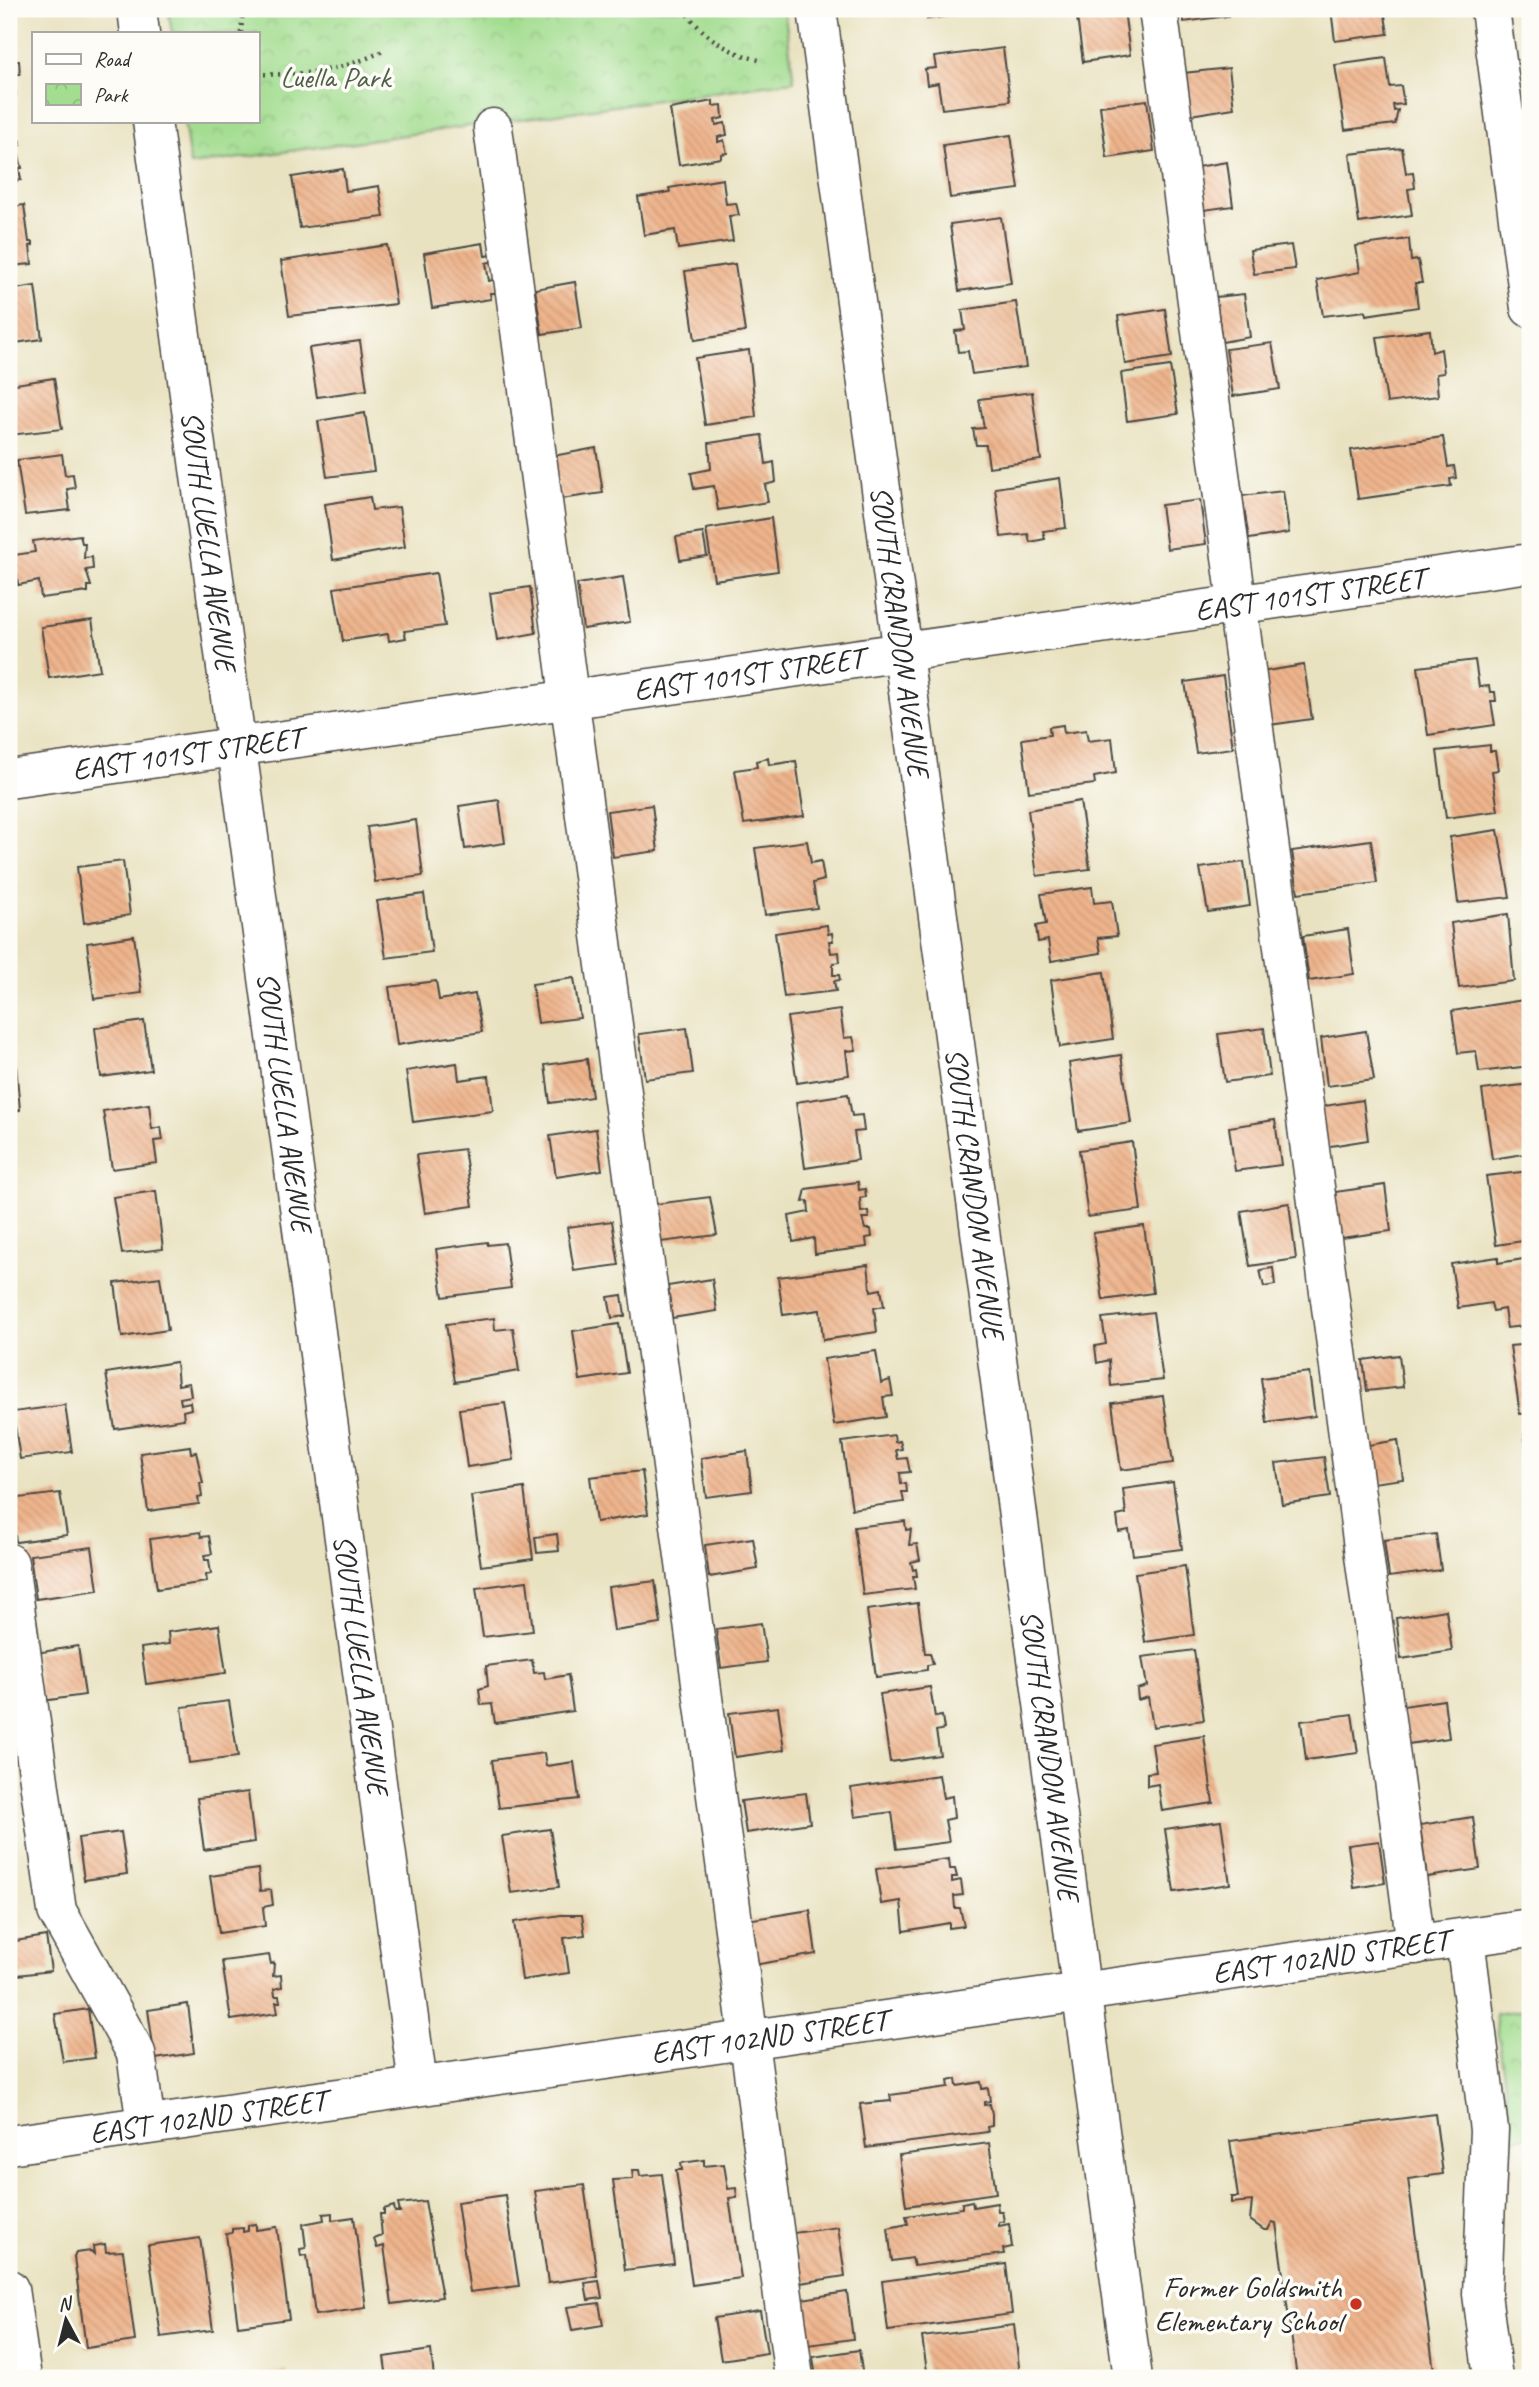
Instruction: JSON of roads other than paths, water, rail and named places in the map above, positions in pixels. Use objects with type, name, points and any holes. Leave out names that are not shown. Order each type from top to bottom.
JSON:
[{"type":"street","points":[[137,9],[140,32]]},
{"type":"street","name":"SOUTH CRANDON AVENUE","points":[[817,9],[1133,2378]]},
{"type":"street","points":[[1158,9],[1416,1945]]},
{"type":"street","points":[[1490,9],[1530,308]]},
{"type":"street","name":"SOUTH LUELLA AVENUE","points":[[152,122],[418,2085]]},
{"type":"street","points":[[493,128],[794,2378]]},
{"type":"street","name":"EAST 101ST STREET","points":[[9,779],[1530,563]]},
{"type":"street","points":[[9,1563],[57,1911],[136,2053],[146,2125]]},
{"type":"street","name":"EAST 102ND STREET","points":[[9,2145],[1530,1928]]},
{"type":"street","points":[[1465,1938],[1489,2130],[1482,2294],[1493,2378]]},
{"type":"street","points":[[9,2289],[22,2378]]},
{"type":"place","name":"Former Goldsmith Elementary School","points":[[1356,2304]]},
{"type":"park label","name":"Luella Park","points":[[335,77]]}]
